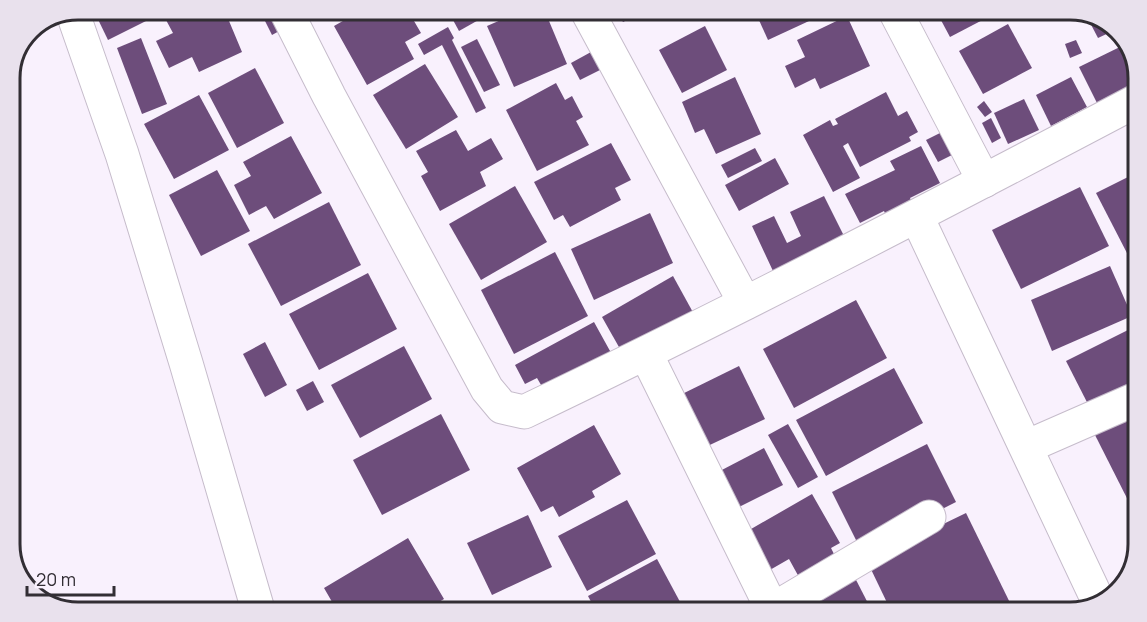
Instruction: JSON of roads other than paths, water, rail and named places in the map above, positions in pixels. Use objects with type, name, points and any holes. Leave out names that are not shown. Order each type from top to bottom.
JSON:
[{"type":"street","points":[[75,20],[125,165],[256,602]]},
{"type":"street","points":[[291,20],[334,106],[487,389],[502,407],[524,412],[646,354],[917,217],[1127,106]]},
{"type":"street","points":[[592,20],[745,303]]},
{"type":"street","points":[[900,20],[984,181]]},
{"type":"street","points":[[917,217],[1096,596]]},
{"type":"street","points":[[646,354],[769,602]]},
{"type":"street","points":[[1026,447],[1128,403]]},
{"type":"street","points":[[788,602],[929,517]]}]
